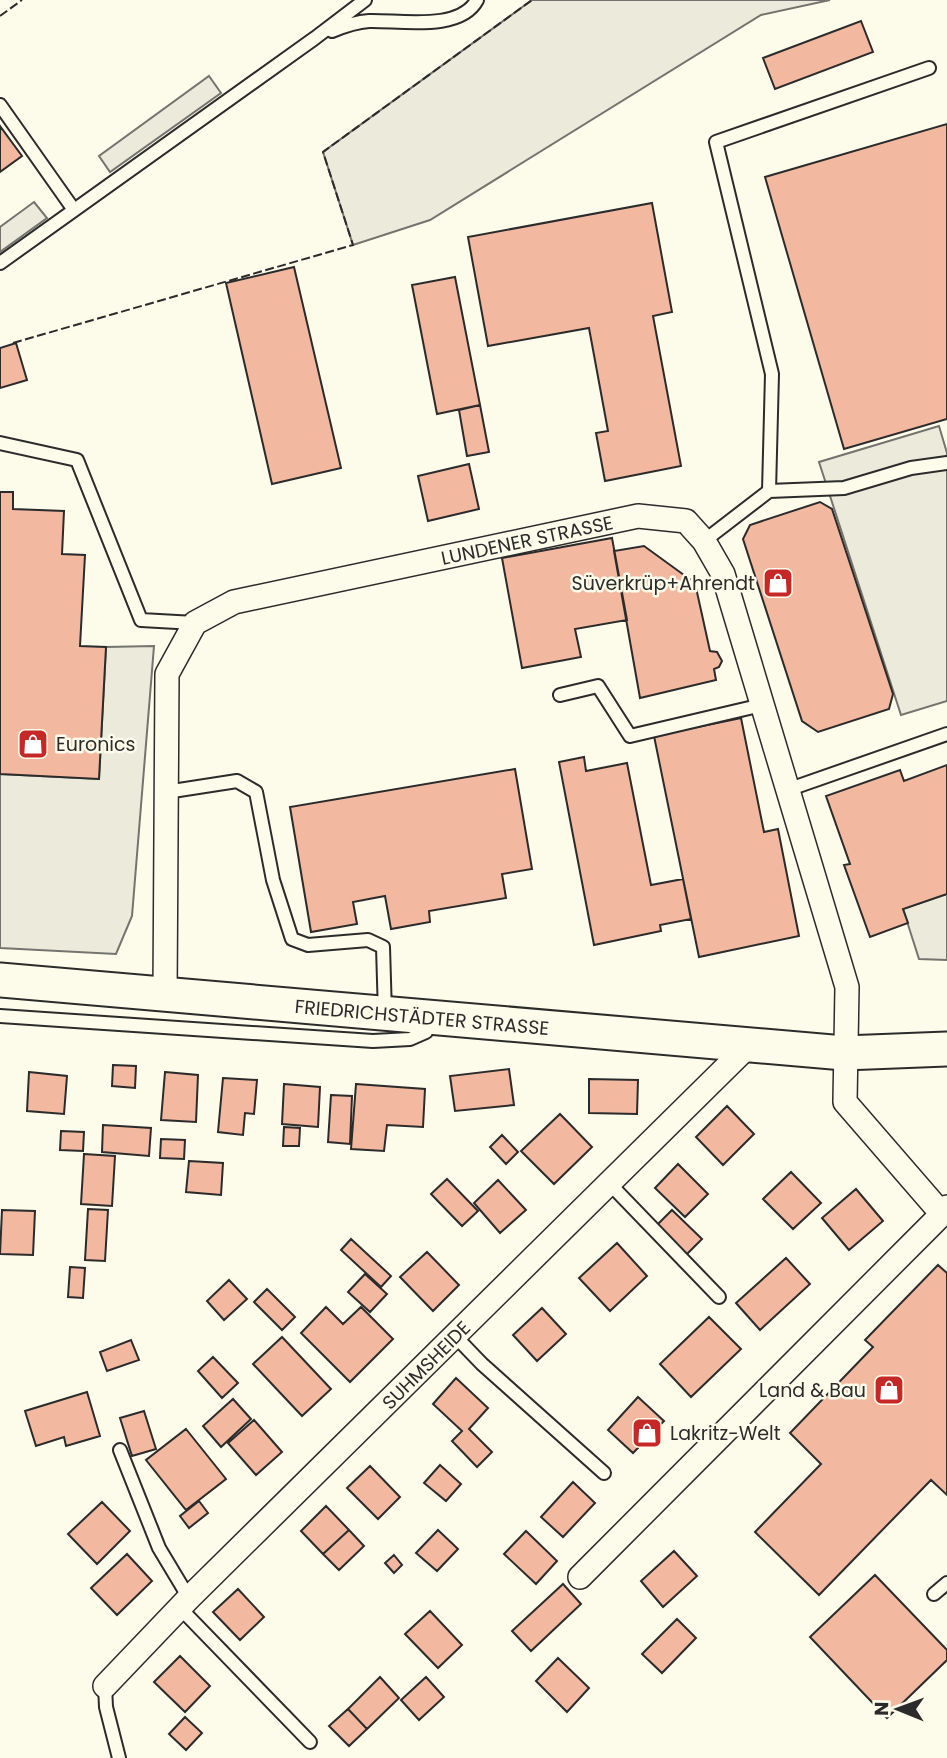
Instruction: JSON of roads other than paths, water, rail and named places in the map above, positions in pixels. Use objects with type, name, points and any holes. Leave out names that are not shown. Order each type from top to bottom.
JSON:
[{"type":"street","name":"LUNDENER STRASSE","points":[[195,623],[234,603],[638,516],[686,522],[704,541],[723,574],[847,988],[844,1053]]},
{"type":"street","points":[[165,995],[167,674],[195,623]]},
{"type":"street","name":"FRIEDRICHSTÄDTER STRASSE","points":[[0,981],[844,1053],[947,1049]]},
{"type":"street","name":"SUHMSHEIDE","points":[[105,1686],[185,1603],[749,1045]]},
{"type":"street","points":[[580,1577],[944,1210],[845,1102],[844,1053]]},
{"type":"lane","points":[[0,263],[365,0]]},
{"type":"lane","points":[[315,38],[349,24],[370,21],[435,21],[457,17],[477,0]]},
{"type":"lane","points":[[769,491],[772,374],[716,142],[929,68]]},
{"type":"lane","points":[[0,105],[74,210]]},
{"type":"lane","points":[[0,443],[77,460],[141,620],[195,623]]},
{"type":"lane","points":[[704,541],[769,491],[844,488],[911,468],[947,463]]},
{"type":"lane","points":[[560,695],[598,687],[630,736],[762,705]]},
{"type":"lane","points":[[787,790],[947,734]]},
{"type":"lane","points":[[166,792],[237,781],[256,792],[273,880],[292,939],[308,945],[368,940],[383,947],[384,1014]]},
{"type":"lane","points":[[0,1016],[373,1041],[419,1037],[426,1032],[430,1018]]},
{"type":"lane","points":[[609,1183],[719,1297]]},
{"type":"lane","points":[[455,1336],[482,1364],[604,1473]]},
{"type":"lane","points":[[120,1450],[159,1548],[185,1603],[310,1742]]},
{"type":"lane","points":[[934,1594],[947,1583]]},
{"type":"lane","points":[[105,1686],[106,1707],[119,1758]]},
{"type":"place","name":"Süverkrüp+Ahrendt","points":[[778,583]]},
{"type":"place","name":"Euronics","points":[[33,744]]},
{"type":"place","name":"Land & Bau","points":[[889,1390]]},
{"type":"place","name":"Lakritz-Welt","points":[[647,1433]]}]
